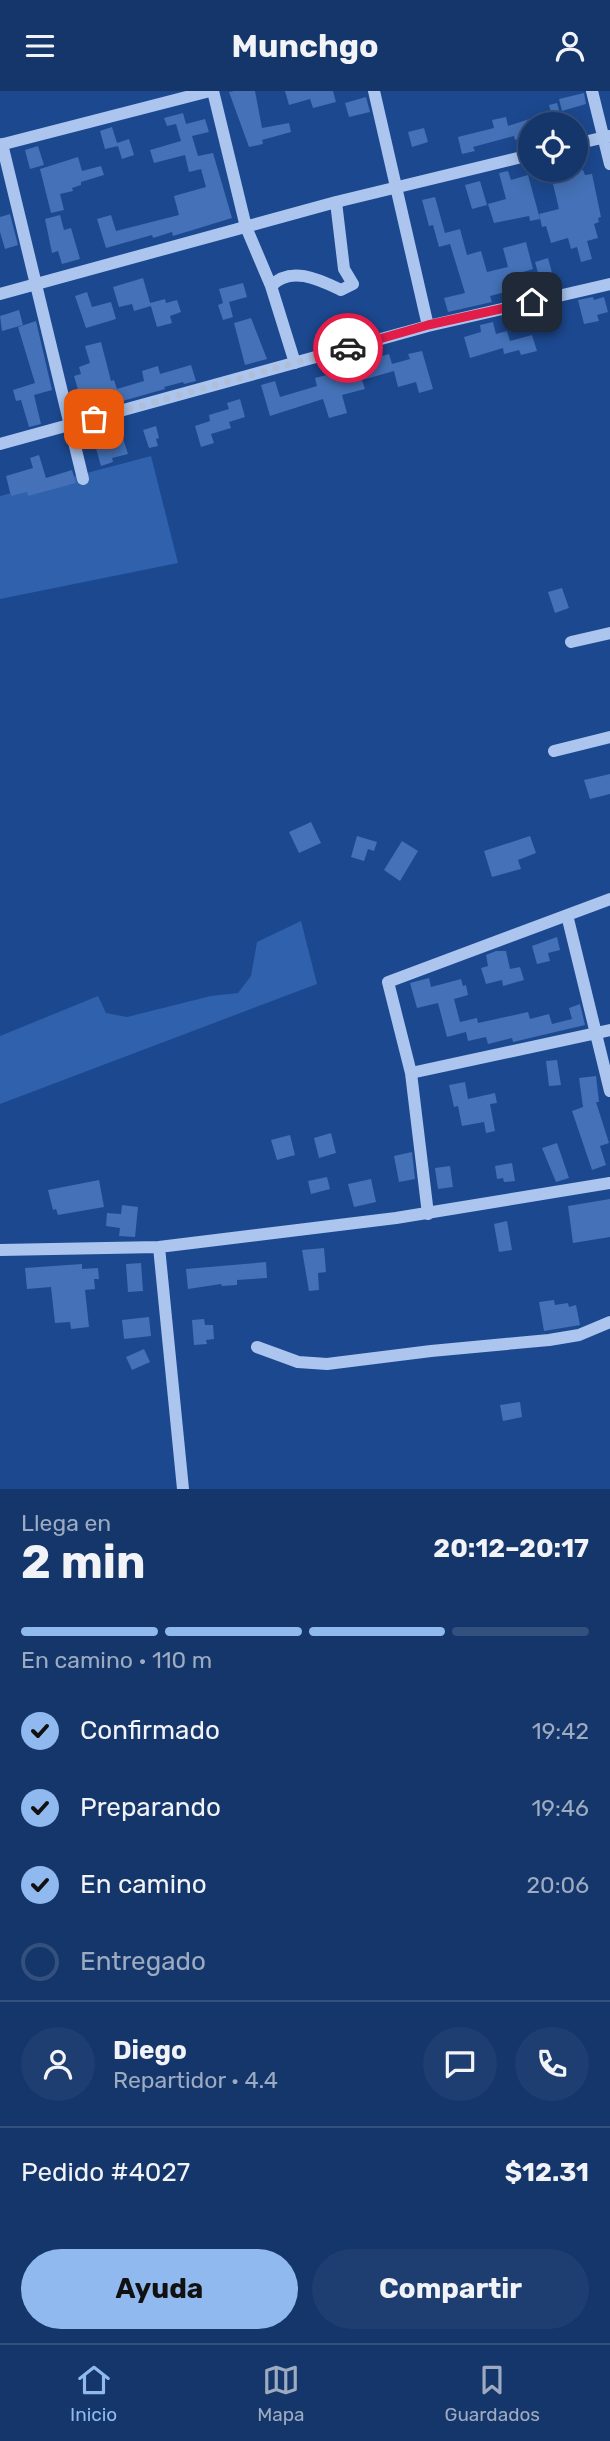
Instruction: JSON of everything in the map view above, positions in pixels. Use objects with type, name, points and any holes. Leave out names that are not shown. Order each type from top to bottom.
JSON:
[{"type":"street","points":[[83,479],[1,145],[212,91],[246,227],[271,286],[295,363]]},
{"type":"street","points":[[374,91],[428,325]]},
{"type":"street","points":[[592,91],[607,136],[610,164]]},
{"type":"street","points":[[588,141],[607,136]]},
{"type":"street","points":[[0,294],[336,202],[518,158]]},
{"type":"street","points":[[271,286],[277,279],[309,275],[341,290],[353,284],[344,268],[336,202]]},
{"type":"street","points":[[0,444],[428,325],[610,284]]},
{"type":"street","points":[[571,642],[610,633]]},
{"type":"street","points":[[554,751],[610,737]]},
{"type":"street","points":[[428,1213],[411,1073],[388,982],[610,899]]},
{"type":"street","points":[[567,915],[610,1091]]},
{"type":"street","points":[[411,1073],[610,1030]]},
{"type":"street","points":[[0,1250],[159,1247],[428,1213],[610,1183]]},
{"type":"street","points":[[159,1247],[183,1489]]},
{"type":"street","points":[[257,1347],[298,1362],[327,1364],[549,1340],[579,1335],[610,1322]]},
{"type":"shaded area","points":[[151,456],[178,563],[0,599],[0,496]]},
{"type":"shaded area","points":[[301,921],[317,984],[0,1104],[0,1036],[98,996],[106,1013],[127,1017],[211,996],[238,993],[251,976],[257,942]]},
{"type":"building","points":[[255,91],[262,128],[289,123],[291,132],[262,140],[263,144],[249,147],[229,92]]},
{"type":"building","points":[[285,91],[333,91],[336,102],[313,108],[310,99],[289,105]]},
{"type":"building","points":[[584,93],[586,104],[562,111],[559,99]]},
{"type":"building","points":[[366,97],[370,112],[349,117],[345,103]]},
{"type":"building","points":[[557,103],[560,112],[551,112],[549,105]]},
{"type":"building","points":[[183,113],[186,124],[205,119],[209,132],[192,136],[198,156],[213,153],[232,218],[173,236],[172,232],[153,238],[152,235],[106,248],[97,219],[111,215],[116,231],[179,215],[174,196],[206,187],[201,169],[189,172],[185,155],[154,163],[150,150],[181,141],[176,124],[167,126],[164,118]]},
{"type":"building","points":[[506,117],[508,126],[518,123],[518,139],[515,140],[514,136],[473,147],[475,151],[462,154],[458,137],[494,128],[492,120]]},
{"type":"building","points":[[112,127],[118,146],[105,149],[100,131]]},
{"type":"building","points":[[424,128],[428,142],[412,147],[408,132]]},
{"type":"building","points":[[129,139],[134,155],[122,159],[117,143]]},
{"type":"building","points":[[38,146],[44,165],[30,169],[25,150]]},
{"type":"building","points":[[78,157],[82,171],[101,166],[104,175],[81,182],[81,185],[72,188],[73,191],[60,194],[64,210],[51,213],[40,169]]},
{"type":"building","points":[[508,171],[511,180],[518,178],[518,182],[530,182],[540,219],[530,221],[529,216],[494,223],[488,204],[506,199],[499,173]]},
{"type":"building","points":[[592,174],[601,217],[598,218],[599,222],[594,224],[598,238],[587,241],[592,259],[581,262],[577,247],[571,249],[568,238],[551,243],[546,226],[542,227],[539,214],[559,209],[553,184],[588,182],[588,175]]},
{"type":"building","points":[[480,181],[487,205],[472,209],[465,185]]},
{"type":"building","points":[[435,197],[445,233],[460,229],[467,255],[481,251],[487,272],[508,267],[503,248],[526,242],[533,269],[516,274],[520,288],[490,296],[492,302],[448,312],[444,298],[465,293],[450,244],[439,247],[433,225],[429,226],[422,200]]},
{"type":"building","points":[[10,214],[18,245],[5,249],[0,232],[0,217]]},
{"type":"building","points":[[60,215],[64,230],[71,228],[80,259],[62,264],[58,251],[52,253],[45,219]]},
{"type":"building","points":[[548,258],[555,284],[542,287],[535,262]]},
{"type":"building","points":[[143,278],[151,306],[134,311],[132,304],[119,307],[113,287]]},
{"type":"building","points":[[243,283],[247,297],[229,302],[233,317],[223,320],[218,305],[223,303],[219,289]]},
{"type":"building","points":[[87,292],[92,307],[111,302],[116,319],[86,328],[75,296]]},
{"type":"building","points":[[593,297],[594,300],[604,297],[608,312],[597,315],[599,321],[584,324],[578,300]]},
{"type":"building","points":[[165,299],[166,303],[177,300],[181,312],[170,316],[172,323],[157,327],[150,303]]},
{"type":"building","points":[[19,310],[23,325],[2,331],[0,316]]},
{"type":"building","points":[[251,318],[267,359],[245,365],[234,323]]},
{"type":"building","points":[[36,321],[52,390],[34,395],[41,424],[29,427],[21,400],[16,401],[13,390],[35,383],[18,327]]},
{"type":"building","points":[[493,322],[496,334],[507,331],[510,341],[532,335],[537,351],[521,355],[519,350],[504,354],[503,348],[470,358],[464,337],[481,332],[480,325]]},
{"type":"building","points":[[101,342],[111,381],[114,380],[117,389],[144,381],[142,371],[158,366],[160,374],[191,365],[196,381],[164,387],[165,389],[91,410],[87,398],[81,400],[74,376],[81,374],[79,367],[90,363],[85,346]]},
{"type":"building","points":[[422,351],[433,389],[419,393],[416,382],[398,387],[394,371],[362,380],[365,389],[342,395],[347,413],[329,418],[323,399],[270,416],[261,385],[275,381],[280,397],[317,386],[315,378],[379,362],[378,357],[389,354],[392,364],[410,359],[408,354]]},
{"type":"building","points":[[240,399],[245,417],[229,422],[231,428],[211,434],[214,443],[201,447],[195,426],[210,421],[209,415],[229,409],[227,403]]},
{"type":"building","points":[[156,426],[158,446],[149,448],[143,430]]},
{"type":"building","points":[[121,432],[128,454],[112,458],[113,462],[101,466],[93,438]]},
{"type":"building","points":[[39,455],[46,478],[72,470],[76,483],[28,496],[27,492],[11,496],[6,476],[33,468],[30,458]]},
{"type":"building","points":[[562,588],[569,608],[555,613],[548,592]]},
{"type":"building","points":[[610,774],[610,794],[590,799],[584,780]]},
{"type":"building","points":[[311,822],[321,843],[299,853],[289,832]]},
{"type":"building","points":[[357,836],[377,842],[374,851],[368,849],[364,861],[351,857]]},
{"type":"building","points":[[530,836],[536,853],[518,860],[521,869],[492,877],[484,851]]},
{"type":"building","points":[[402,841],[418,851],[400,881],[384,870]]},
{"type":"building","points":[[557,937],[560,950],[548,953],[550,961],[537,964],[532,946]]},
{"type":"building","points":[[506,951],[510,969],[520,967],[524,980],[503,986],[502,980],[486,984],[481,968],[488,966],[486,955]]},
{"type":"building","points":[[429,978],[431,987],[461,979],[463,986],[466,985],[468,995],[454,999],[460,1022],[477,1018],[478,1023],[528,1012],[530,1019],[549,1014],[552,1024],[572,1019],[569,1008],[580,1004],[585,1025],[513,1042],[512,1038],[488,1044],[486,1037],[468,1041],[466,1032],[447,1037],[438,1003],[417,1008],[410,983]]},
{"type":"building","points":[[557,1060],[561,1085],[549,1086],[546,1061]]},
{"type":"building","points":[[596,1076],[599,1102],[596,1102],[609,1143],[600,1146],[606,1165],[592,1170],[572,1111],[583,1107],[579,1078]]},
{"type":"building","points":[[465,1082],[468,1099],[495,1093],[497,1103],[490,1104],[495,1131],[486,1133],[484,1122],[462,1126],[458,1106],[454,1107],[449,1085]]},
{"type":"building","points":[[331,1133],[336,1153],[319,1158],[314,1138]]},
{"type":"building","points":[[290,1135],[295,1155],[277,1160],[271,1140]]},
{"type":"building","points":[[557,1143],[569,1178],[556,1182],[542,1148]]},
{"type":"building","points":[[412,1152],[415,1179],[399,1182],[394,1156]]},
{"type":"building","points":[[512,1163],[515,1181],[504,1182],[503,1178],[497,1179],[495,1166]]},
{"type":"building","points":[[450,1166],[453,1187],[438,1189],[435,1168]]},
{"type":"building","points":[[327,1177],[330,1189],[311,1194],[308,1181]]},
{"type":"building","points":[[371,1179],[376,1202],[354,1207],[348,1184]]},
{"type":"building","points":[[99,1180],[104,1207],[58,1215],[56,1209],[53,1210],[48,1190]]},
{"type":"building","points":[[610,1199],[610,1237],[573,1243],[568,1206]]},
{"type":"building","points":[[122,1205],[138,1207],[135,1237],[119,1236],[120,1228],[106,1226],[107,1213],[121,1214]]},
{"type":"building","points":[[507,1221],[512,1250],[499,1252],[494,1224]]},
{"type":"building","points":[[324,1248],[326,1272],[318,1273],[319,1290],[309,1291],[302,1250]]},
{"type":"building","points":[[266,1262],[267,1278],[237,1280],[237,1285],[221,1284],[188,1289],[186,1269]]},
{"type":"building","points":[[141,1263],[143,1291],[128,1292],[126,1264]]},
{"type":"building","points":[[82,1264],[82,1269],[98,1268],[99,1279],[94,1279],[95,1289],[85,1290],[89,1327],[71,1329],[70,1322],[55,1323],[51,1287],[27,1289],[25,1268]]},
{"type":"building","points":[[554,1300],[555,1305],[576,1305],[580,1325],[544,1331],[539,1302]]},
{"type":"building","points":[[149,1317],[151,1336],[124,1339],[122,1320]]},
{"type":"building","points":[[204,1319],[205,1325],[213,1325],[214,1339],[206,1340],[207,1344],[194,1345],[192,1320]]},
{"type":"building","points":[[144,1349],[150,1362],[132,1370],[126,1357]]},
{"type":"building","points":[[520,1402],[522,1417],[503,1421],[500,1405]]},
{"type":"way so far","points":[[94,419],[348,348]]},
{"type":"route","points":[[348,348],[428,325],[532,302]]}]
